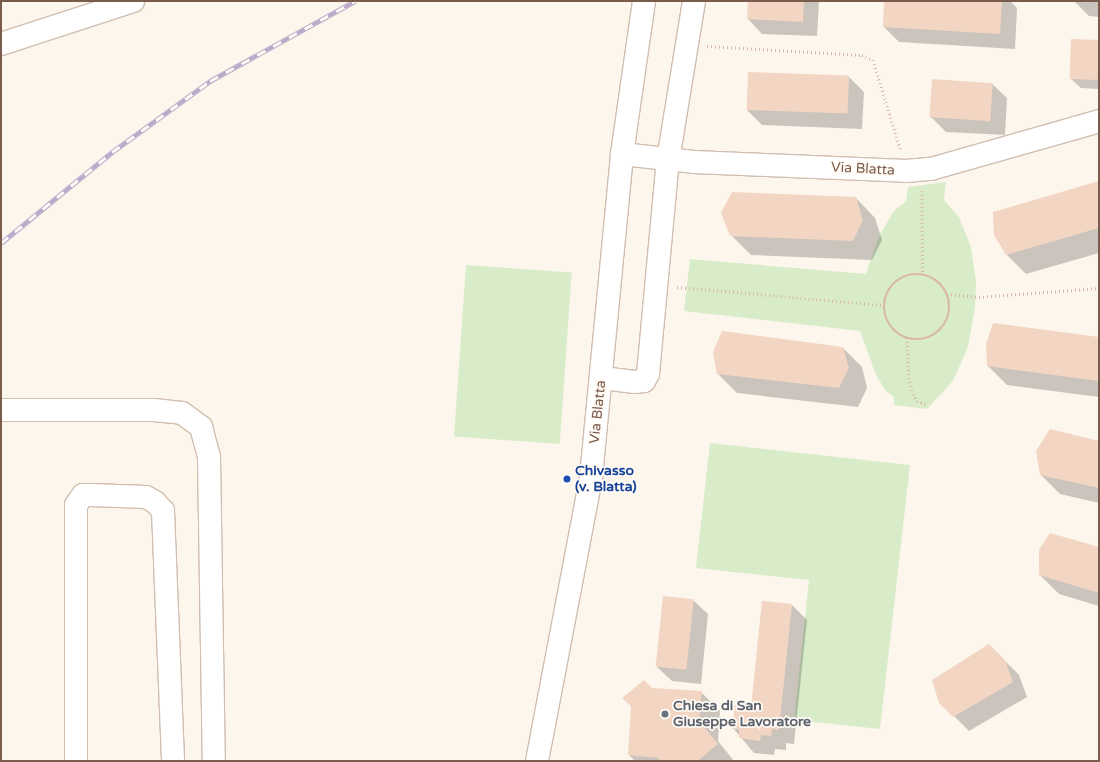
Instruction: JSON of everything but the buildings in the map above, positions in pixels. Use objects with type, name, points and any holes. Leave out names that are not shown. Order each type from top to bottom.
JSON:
[{"type":"street","points":[[1,44],[134,1]]},
{"type":"street","name":"Via Blatta","points":[[537,761],[591,477],[602,378],[622,154],[644,1]]},
{"type":"street","points":[[602,378],[635,382],[644,381],[648,374],[668,160],[694,1]]},
{"type":"street","name":"Via Blatta","points":[[622,154],[668,160],[906,171],[931,169],[1099,122]]},
{"type":"street","points":[[1,410],[154,410],[182,413],[201,426],[209,457],[214,761]]},
{"type":"street","points":[[76,761],[76,505],[83,495],[146,497],[155,502],[162,511],[173,761]]},
{"type":"path","points":[[687,46],[862,55],[873,60],[906,171],[924,194],[923,274]]},
{"type":"path","points":[[923,274],[933,278],[948,294],[949,315],[937,333],[923,339],[907,338],[890,325],[884,305],[886,294],[901,278],[923,274]]},
{"type":"path","points":[[656,285],[884,305]]},
{"type":"path","points":[[948,294],[979,297],[1099,288]]},
{"type":"path","points":[[907,338],[909,378],[913,394],[917,401],[926,404]]},
{"type":"green space","points":[[946,182],[944,200],[959,217],[971,247],[976,281],[975,308],[968,347],[953,381],[927,409],[894,405],[894,397],[885,390],[876,375],[860,331],[684,311],[690,259],[866,274],[880,234],[894,211],[906,201],[908,187]]},
{"type":"green space","points":[[466,265],[572,272],[560,444],[454,437]]},
{"type":"green space","points":[[710,443],[910,465],[880,729],[794,720],[809,580],[696,568]]},
{"type":"railway","points":[[1,243],[112,152],[210,81],[355,1]]},
{"type":"place","name":"Chivasso (v. Blatta)","points":[[567,479]]},
{"type":"place","name":"Chiesa di San Giuseppe Lavoratore","points":[[665,714]]}]
